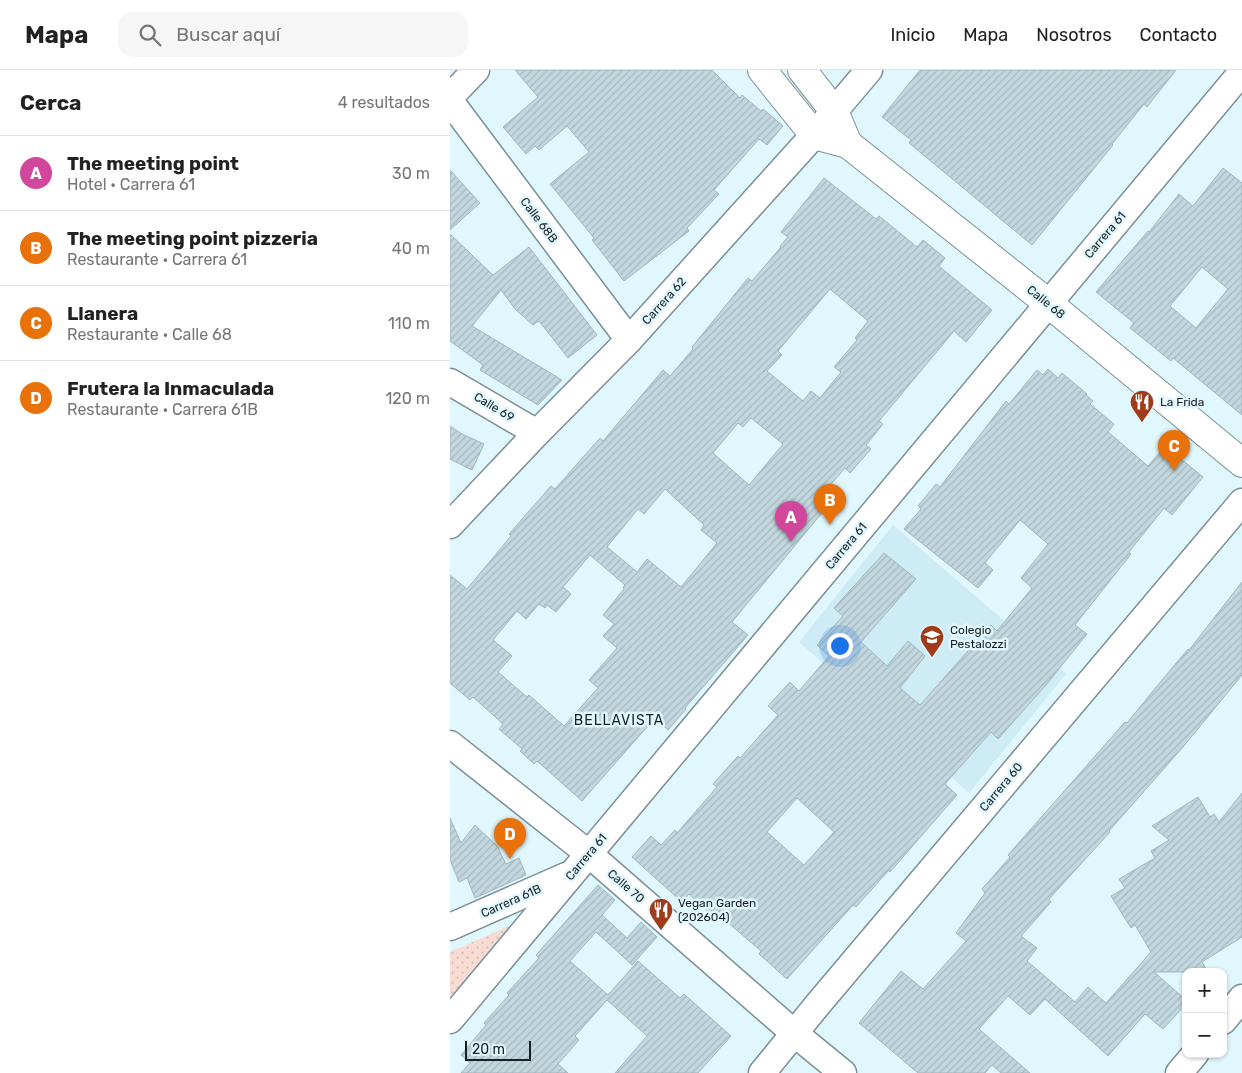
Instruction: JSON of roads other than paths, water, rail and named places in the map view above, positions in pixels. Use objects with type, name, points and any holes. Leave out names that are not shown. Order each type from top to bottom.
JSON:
[{"type":"street","points":[[450,97],[476,70]]},
{"type":"street","points":[[762,70],[814,135]]},
{"type":"street","name":"Calle 68","points":[[802,70],[834,111],[848,144]]},
{"type":"street","name":"Carrera 62","points":[[450,525],[629,340],[814,135],[869,70]]},
{"type":"street","name":"Carrera 61","points":[[450,1020],[1242,72]]},
{"type":"street","name":"Calle 68B","points":[[450,101],[629,340]]},
{"type":"street","name":"Calle 68","points":[[814,135],[848,144],[1048,303],[1242,463]]},
{"type":"street","name":"Calle 69","points":[[450,382],[537,433]]},
{"type":"street","name":"Carrera 60","points":[[762,1073],[1242,502]]},
{"type":"street","name":"Calle 70","points":[[450,744],[589,854],[794,1033],[843,1073]]},
{"type":"street","name":"Carrera 61B","points":[[450,927],[571,874]]},
{"type":"street","points":[[1227,1016],[1242,998]]},
{"type":"street","points":[[1180,1073],[1192,1058]]},
{"type":"place","name":"La Frida","points":[[1142,423]]},
{"type":"place","name":"Llanera","points":[[1174,471]]},
{"type":"place","name":"The meeting point pizzeria","points":[[830,525]]},
{"type":"place","name":"The meeting point","points":[[791,542]]},
{"type":"place","name":"Colegio Pestalozzi","points":[[932,658]]},
{"type":"place","name":"Frutera la Inmaculada","points":[[510,859]]},
{"type":"place","name":"Vegan Garden (202604)","points":[[661,931]]},
{"type":"district","name":"BELLAVISTA","points":[[619,720]]}]
